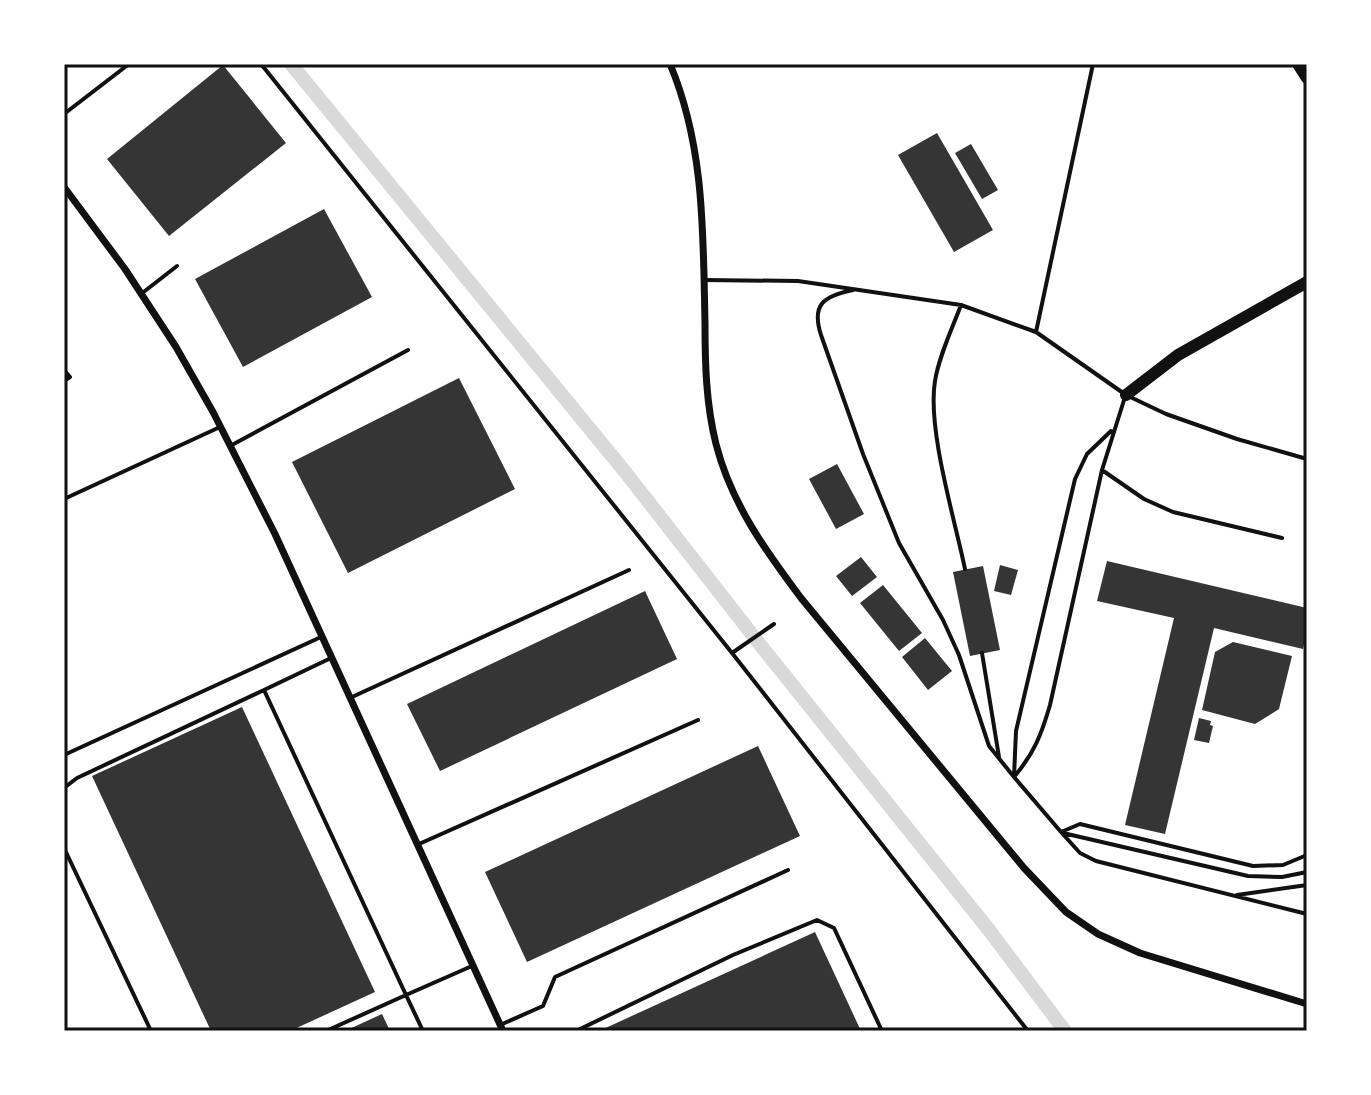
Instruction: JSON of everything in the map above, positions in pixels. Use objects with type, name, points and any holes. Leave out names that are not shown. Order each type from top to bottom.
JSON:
[{"type":"main road","points":[[1298,64],[1307,78]]},
{"type":"main road","points":[[1126,395],[1178,355],[1307,282]]},
{"type":"street","points":[[670,64],[686,112],[700,177],[707,400],[719,456],[740,508],[767,552],[801,598],[1024,868],[1066,912],[1118,944],[1307,1004]]},
{"type":"street","points":[[64,187],[176,347],[230,446],[275,534],[501,1028]]},
{"type":"lane","points":[[64,114],[129,64]]},
{"type":"lane","points":[[261,64],[732,653],[1028,1031]]},
{"type":"lane","points":[[1036,332],[1093,64]]},
{"type":"lane","points":[[141,294],[177,266]]},
{"type":"lane","points":[[704,280],[798,281],[961,305],[1036,332],[1126,395],[1196,425],[1307,459]]},
{"type":"lane","points":[[853,290],[839,293],[823,302],[817,314],[817,323],[863,454],[899,543],[949,634],[983,733],[999,760],[1080,853],[1096,861],[1307,914]]},
{"type":"lane","points":[[961,305],[935,378],[933,396],[938,445],[965,569]]},
{"type":"lane","points":[[230,446],[408,350]]},
{"type":"lane","points":[[64,370],[70,377],[64,381]]},
{"type":"lane","points":[[1014,777],[1040,740],[1102,470],[1112,430],[1126,395]]},
{"type":"lane","points":[[64,499],[220,427]]},
{"type":"lane","points":[[1014,777],[1016,731],[1075,479],[1087,454],[1112,430]]},
{"type":"lane","points":[[1102,470],[1144,499],[1173,512],[1282,538]]},
{"type":"lane","points":[[350,698],[629,570]]},
{"type":"lane","points":[[732,653],[774,624]]},
{"type":"lane","points":[[64,755],[321,637]]},
{"type":"lane","points":[[982,653],[999,760]]},
{"type":"lane","points":[[64,788],[77,778],[331,658]]},
{"type":"lane","points":[[264,690],[423,1031]]},
{"type":"lane","points":[[417,845],[698,720]]},
{"type":"lane","points":[[1061,832],[1080,824],[1253,866],[1283,865],[1307,855]]},
{"type":"lane","points":[[1061,832],[1248,876],[1282,877],[1307,872]]},
{"type":"lane","points":[[64,848],[151,1031]]},
{"type":"lane","points":[[501,1028],[543,1006],[555,977],[788,870]]},
{"type":"lane","points":[[1234,896],[1307,885]]},
{"type":"lane","points":[[576,1031],[733,955],[817,920],[834,928],[882,1031]]},
{"type":"lane","points":[[326,1031],[472,966]]},
{"type":"building","points":[[223,65],[286,143],[169,236],[107,159]]},
{"type":"building","points":[[937,133],[993,230],[954,252],[898,155]]},
{"type":"building","points":[[971,144],[998,190],[982,199],[955,153]]},
{"type":"building","points":[[324,209],[372,297],[243,367],[195,279]]},
{"type":"building","points":[[459,378],[515,489],[348,573],[292,462]]},
{"type":"building","points":[[837,464],[864,514],[836,529],[809,479]]},
{"type":"building","points":[[861,557],[877,577],[852,596],[836,576]]},
{"type":"building","points":[[1107,561],[1307,608],[1303,649],[1214,628],[1165,834],[1125,825],[1174,618],[1097,601]]},
{"type":"building","points":[[1000,565],[1018,570],[1011,595],[994,591]]},
{"type":"building","points":[[983,566],[1000,650],[970,656],[953,572]]},
{"type":"building","points":[[883,585],[922,633],[899,651],[860,603]]},
{"type":"building","points":[[645,591],[677,659],[440,771],[407,704]]},
{"type":"building","points":[[925,638],[952,671],[928,690],[902,657]]},
{"type":"building","points":[[1233,642],[1292,656],[1279,709],[1255,724],[1202,710],[1215,652]]},
{"type":"building","points":[[242,707],[375,992],[290,1031],[211,1031],[92,776]]},
{"type":"building","points":[[1199,718],[1211,721],[1210,725],[1213,726],[1209,743],[1194,740]]},
{"type":"building","points":[[758,746],[800,836],[527,962],[485,872]]},
{"type":"building","points":[[815,932],[861,1031],[599,1031]]},
{"type":"building","points":[[382,1014],[390,1031],[345,1031]]},
{"type":"waterway","points":[[291,64],[626,473],[989,930],[1065,1031]]}]
